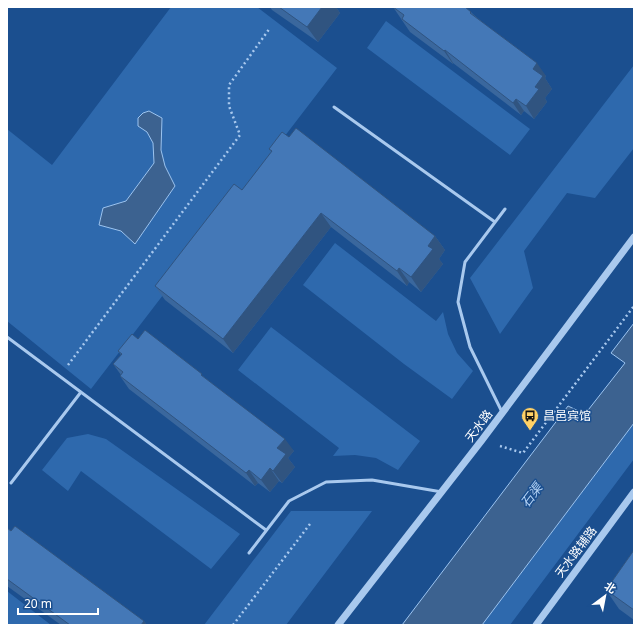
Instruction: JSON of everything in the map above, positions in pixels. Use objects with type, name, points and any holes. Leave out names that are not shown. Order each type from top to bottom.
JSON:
[{"type":"street","name":"天水路","points":[[338,625],[482,440],[634,237]]},
{"type":"street","name":"天水路辅路","points":[[536,625],[633,496]]},
{"type":"lane","points":[[334,107],[495,222]]},
{"type":"lane","points":[[502,412],[470,346],[458,302],[466,262],[505,209]]},
{"type":"lane","points":[[7,337],[266,530]]},
{"type":"lane","points":[[11,483],[81,392]]},
{"type":"lane","points":[[249,553],[289,501],[326,482],[372,480],[442,492]]},
{"type":"path","points":[[60,376],[240,135],[229,106],[229,85],[270,28]]},
{"type":"path","points":[[482,440],[523,453],[634,306]]},
{"type":"path","points":[[233,625],[310,524]]},
{"type":"shaded area","points":[[171,7],[257,7],[337,68],[91,389],[7,321],[7,129],[52,165]],"holes":[[[162,118],[161,150],[165,166],[175,186],[135,244],[121,231],[99,224],[103,208],[126,201],[154,163],[153,143],[147,132]]]},
{"type":"shaded area","points":[[386,21],[530,129],[510,155],[367,48]]},
{"type":"shaded area","points":[[634,65],[634,148],[595,198],[567,193],[524,251],[533,288],[500,334],[470,278]]},
{"type":"shaded area","points":[[335,243],[436,321],[443,312],[448,334],[457,353],[473,371],[452,399],[404,364],[303,285]]},
{"type":"shaded area","points":[[271,327],[420,441],[398,470],[376,458],[355,455],[333,456],[339,448],[238,370]]},
{"type":"shaded area","points":[[634,423],[634,459],[510,625],[482,625]]},
{"type":"shaded area","points":[[88,434],[106,439],[240,534],[211,569],[81,471],[68,491],[42,470],[67,438]]},
{"type":"shaded area","points":[[291,511],[372,511],[286,625],[204,625]]},
{"type":"shaded area","points":[[7,591],[51,625],[7,625]]},
{"type":"water","points":[[149,111],[162,118],[161,150],[165,166],[175,186],[135,244],[121,231],[99,225],[103,208],[126,201],[154,163],[153,143],[147,132],[138,126],[138,118],[143,113]]},
{"type":"water","name":"石渠","points":[[634,323],[634,423],[482,625],[402,625],[568,406],[585,414],[625,363],[611,353]]},
{"type":"building","points":[[279,7],[322,7],[307,27]]},
{"type":"building","points":[[393,7],[465,7],[471,12],[470,13],[537,63],[533,69],[543,76],[535,87],[539,89],[526,106],[516,99],[513,103],[445,50],[444,51],[402,19],[404,15]]},
{"type":"building","points":[[296,128],[435,236],[428,246],[433,249],[411,277],[399,268],[397,271],[321,213],[223,339],[155,286],[234,184],[242,190],[272,151],[269,149],[282,132],[289,137]]},
{"type":"building","points":[[145,330],[285,439],[277,448],[286,454],[273,471],[270,468],[261,480],[249,470],[246,473],[120,376],[123,372],[113,364],[122,354],[118,351],[132,334],[138,339]]},
{"type":"building","points":[[15,526],[144,621],[141,625],[70,625],[7,579],[7,528],[11,531]]},
{"type":"building","points":[[634,550],[634,610],[606,590]]},
{"type":"place","name":"昌邑宾馆","points":[[530,431]]}]
